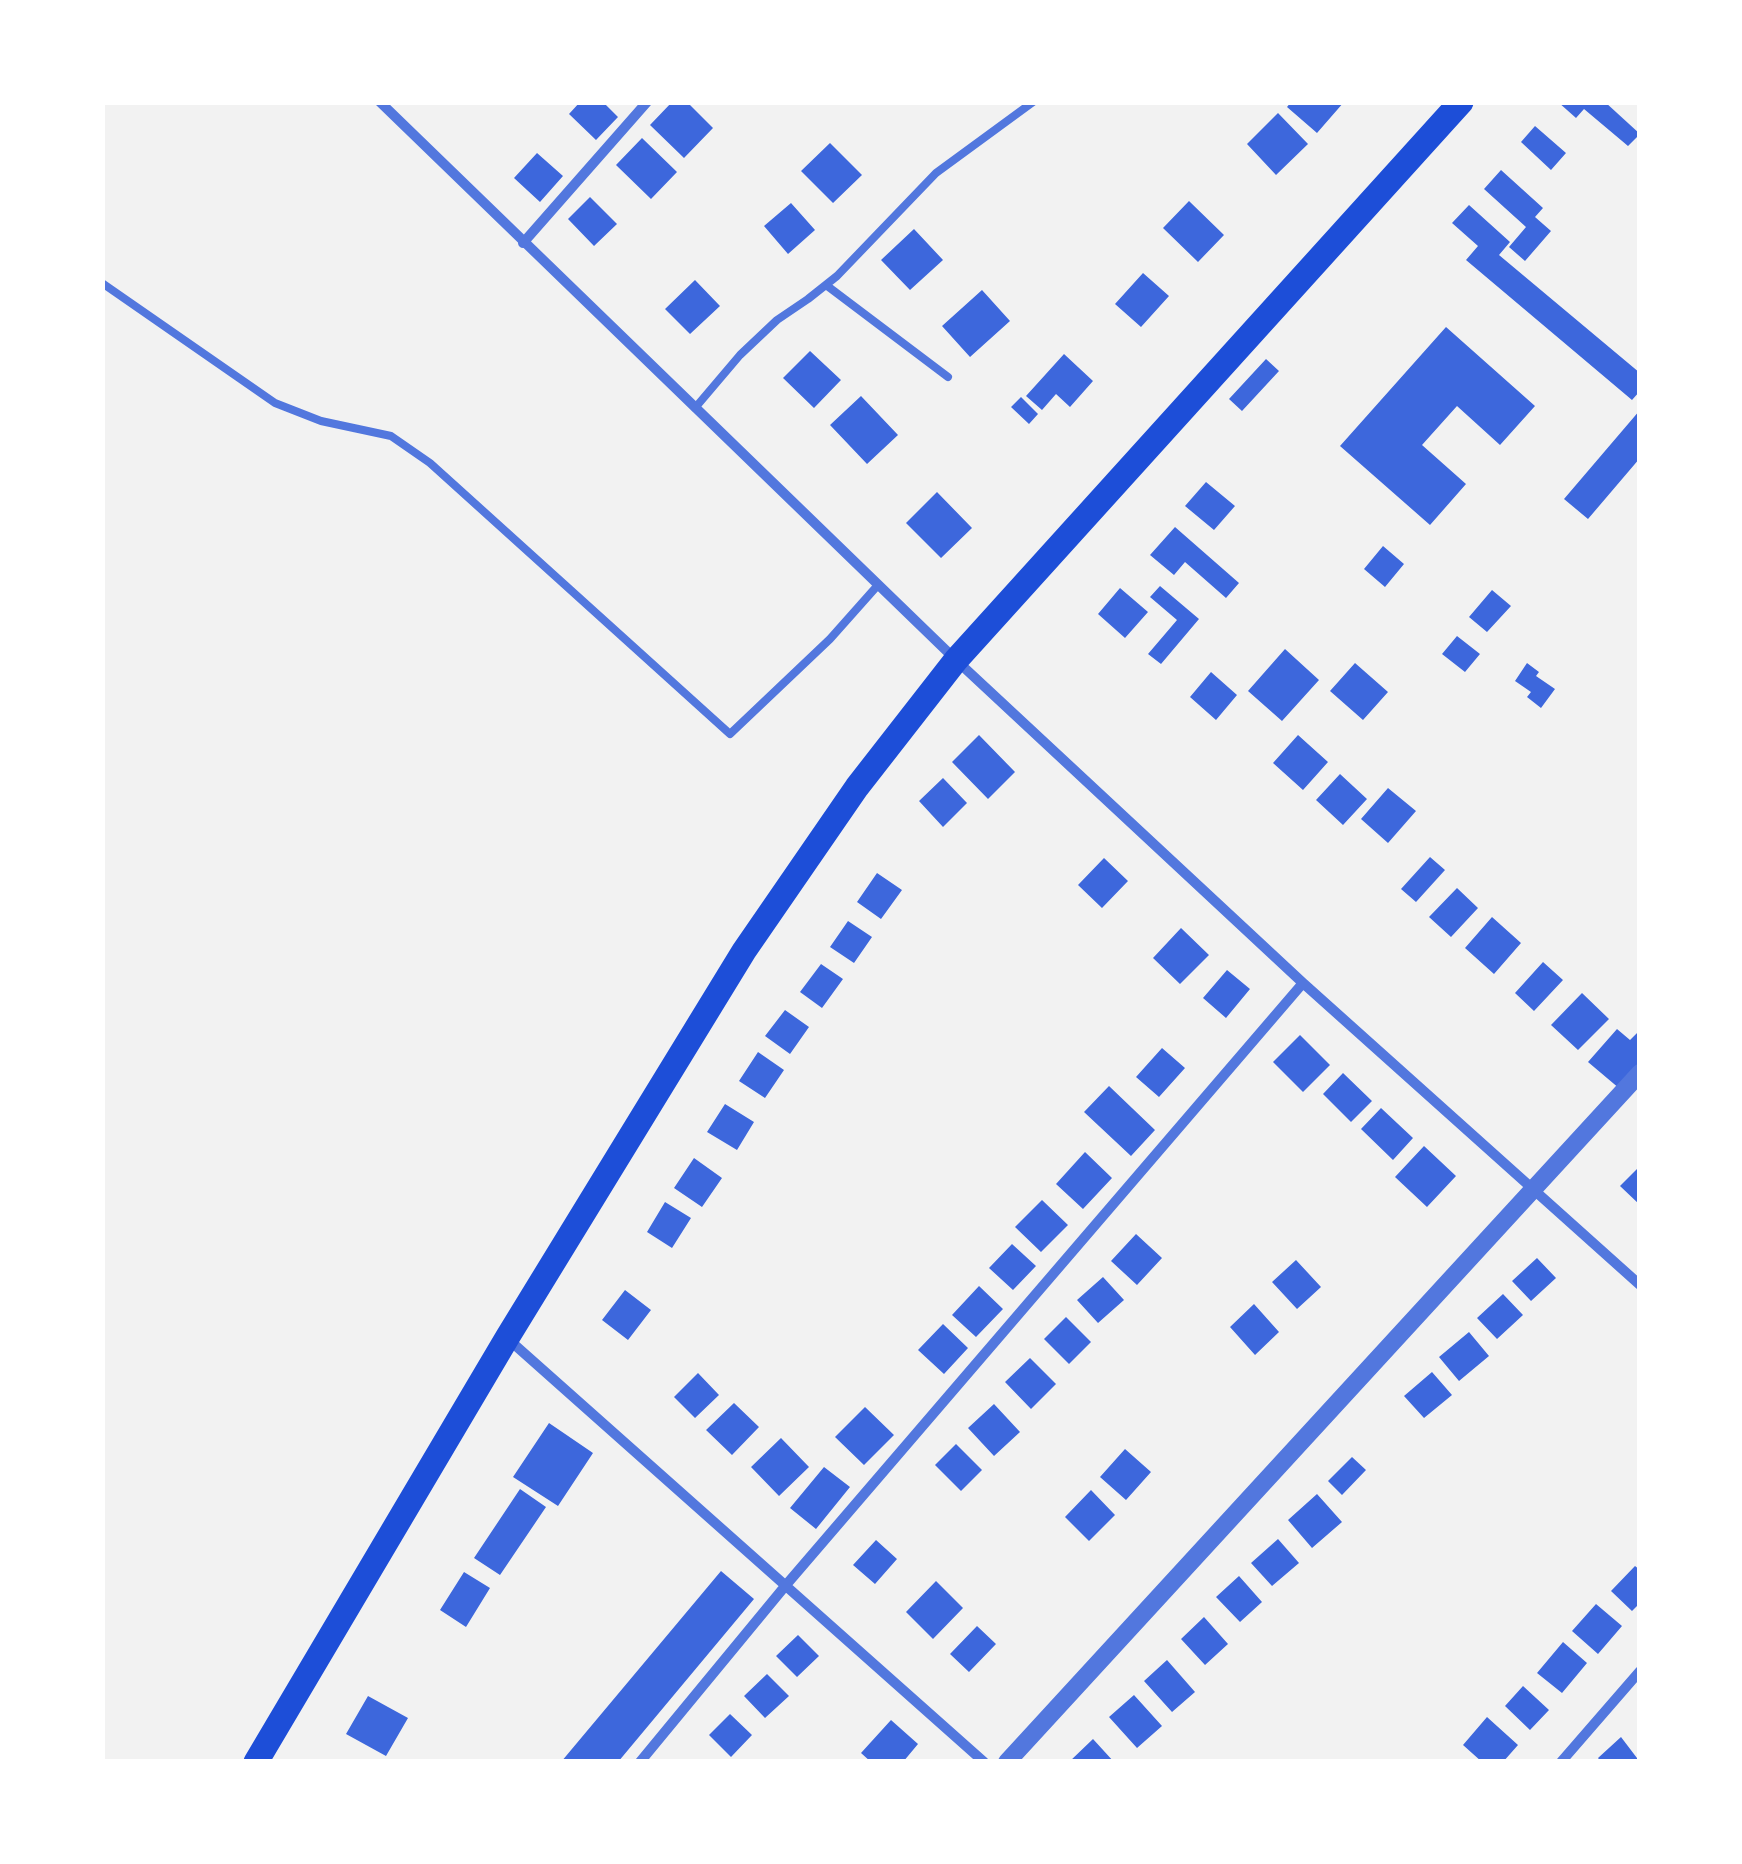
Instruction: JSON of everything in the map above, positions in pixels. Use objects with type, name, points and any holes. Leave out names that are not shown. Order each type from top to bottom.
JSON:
[{"type":"highway","points":[[256,1762],[507,1338],[744,952],[856,787],[956,660],[1461,102]]},
{"type":"street","points":[[380,102],[956,660],[1303,983],[1640,1286]]},
{"type":"street","points":[[523,243],[647,102]]},
{"type":"street","points":[[640,1762],[786,1585],[1303,983]]},
{"type":"street","points":[[1007,1762],[1640,1073]]},
{"type":"street","points":[[507,1338],[984,1762]]},
{"type":"street","points":[[1560,1762],[1640,1671]]},
{"type":"lane","points":[[695,408],[740,355],[777,320],[826,285],[936,173],[1033,102]]},
{"type":"lane","points":[[102,283],[274,403],[321,420],[391,436],[430,463],[730,734],[830,639],[878,584]]},
{"type":"lane","points":[[826,285],[948,377]]},
{"type":"building","points":[[580,102],[603,102],[618,117],[596,140],[569,114]]},
{"type":"building","points":[[672,102],[687,102],[713,128],[684,158],[650,125]]},
{"type":"building","points":[[1291,102],[1344,102],[1317,133],[1287,107]]},
{"type":"building","points":[[1558,102],[1605,102],[1640,134],[1628,146],[1584,109],[1576,118]]},
{"type":"building","points":[[1278,113],[1308,144],[1276,175],[1247,144]]},
{"type":"building","points":[[1535,126],[1566,153],[1551,170],[1521,142]]},
{"type":"building","points":[[642,138],[677,172],[651,199],[616,165]]},
{"type":"building","points":[[830,143],[862,175],[833,203],[801,171]]},
{"type":"building","points":[[537,153],[563,176],[540,202],[514,178]]},
{"type":"building","points":[[1501,170],[1543,208],[1535,217],[1551,231],[1525,261],[1509,247],[1526,227],[1484,189]]},
{"type":"building","points":[[590,197],[617,224],[594,246],[568,219]]},
{"type":"building","points":[[1189,201],[1224,235],[1198,262],[1163,228]]},
{"type":"building","points":[[791,203],[815,230],[788,254],[764,226]]},
{"type":"building","points":[[1469,205],[1510,242],[1499,255],[1640,373],[1640,391],[1632,400],[1466,260],[1478,246],[1452,223]]},
{"type":"building","points":[[914,229],[943,260],[910,290],[881,260]]},
{"type":"building","points":[[1143,273],[1169,296],[1141,327],[1115,304]]},
{"type":"building","points":[[695,280],[720,306],[690,334],[665,309]]},
{"type":"building","points":[[982,290],[1010,321],[970,357],[942,326]]},
{"type":"building","points":[[1446,327],[1535,406],[1500,445],[1457,406],[1422,445],[1466,484],[1430,525],[1340,446]]},
{"type":"building","points":[[810,351],[841,380],[814,408],[783,378]]},
{"type":"building","points":[[1064,354],[1093,381],[1070,407],[1056,394],[1042,410],[1026,396]]},
{"type":"building","points":[[1266,359],[1279,371],[1242,411],[1229,399]]},
{"type":"building","points":[[861,396],[898,435],[867,464],[830,425]]},
{"type":"building","points":[[1021,397],[1038,414],[1029,424],[1011,407]]},
{"type":"building","points":[[1640,410],[1640,458],[1588,519],[1564,499]]},
{"type":"building","points":[[1206,482],[1235,506],[1214,530],[1185,506]]},
{"type":"building","points":[[937,492],[972,528],[941,558],[906,523]]},
{"type":"building","points":[[1175,527],[1239,583],[1226,598],[1185,562],[1174,575],[1150,555]]},
{"type":"building","points":[[1383,546],[1404,564],[1385,587],[1364,569]]},
{"type":"building","points":[[1160,586],[1199,619],[1161,664],[1148,654],[1177,620],[1150,597]]},
{"type":"building","points":[[1120,588],[1148,612],[1125,638],[1098,614]]},
{"type":"building","points":[[1492,590],[1511,606],[1487,632],[1469,617]]},
{"type":"building","points":[[1457,636],[1480,654],[1465,672],[1442,654]]},
{"type":"building","points":[[1285,649],[1319,680],[1282,721],[1248,691]]},
{"type":"building","points":[[1355,663],[1388,692],[1363,720],[1330,691]]},
{"type":"building","points":[[1527,663],[1539,672],[1536,676],[1555,689],[1541,708],[1527,697],[1531,692],[1515,681]]},
{"type":"building","points":[[1211,672],[1237,695],[1216,720],[1190,697]]},
{"type":"building","points":[[979,735],[1015,772],[988,799],[952,762]]},
{"type":"building","points":[[1298,735],[1328,762],[1303,790],[1273,763]]},
{"type":"building","points":[[1340,774],[1367,799],[1343,825],[1316,800]]},
{"type":"building","points":[[943,778],[967,803],[943,827],[919,801]]},
{"type":"building","points":[[1388,788],[1416,811],[1388,843],[1361,819]]},
{"type":"building","points":[[1430,857],[1445,870],[1416,902],[1401,889]]},
{"type":"building","points":[[1104,858],[1128,881],[1102,908],[1078,885]]},
{"type":"building","points":[[877,873],[902,890],[881,919],[857,902]]},
{"type":"building","points":[[1457,888],[1478,908],[1451,937],[1429,917]]},
{"type":"building","points":[[1492,917],[1521,943],[1494,974],[1465,948]]},
{"type":"building","points":[[848,921],[872,937],[854,963],[830,947]]},
{"type":"building","points":[[1181,928],[1209,955],[1180,984],[1153,958]]},
{"type":"building","points":[[1543,962],[1563,980],[1534,1011],[1515,993]]},
{"type":"building","points":[[821,964],[843,979],[822,1008],[800,992]]},
{"type":"building","points":[[1227,970],[1250,989],[1226,1018],[1203,998]]},
{"type":"building","points":[[1582,993],[1609,1019],[1578,1050],[1551,1025]]},
{"type":"building","points":[[785,1010],[809,1027],[790,1054],[765,1036]]},
{"type":"building","points":[[1617,1029],[1630,1040],[1640,1030],[1640,1066],[1620,1089],[1588,1062]]},
{"type":"building","points":[[1300,1035],[1330,1065],[1303,1092],[1273,1062]]},
{"type":"building","points":[[1162,1048],[1185,1068],[1159,1097],[1136,1077]]},
{"type":"building","points":[[758,1052],[784,1070],[765,1098],[739,1081]]},
{"type":"building","points":[[1343,1073],[1372,1101],[1351,1122],[1323,1094]]},
{"type":"building","points":[[1109,1086],[1155,1130],[1131,1156],[1084,1112]]},
{"type":"building","points":[[725,1104],[754,1122],[737,1150],[707,1132]]},
{"type":"building","points":[[1381,1108],[1413,1138],[1393,1160],[1361,1129]]},
{"type":"building","points":[[1424,1146],[1456,1176],[1427,1207],[1395,1177]]},
{"type":"building","points":[[1085,1152],[1112,1178],[1083,1209],[1056,1184]]},
{"type":"building","points":[[694,1158],[722,1178],[702,1207],[674,1188]]},
{"type":"building","points":[[1640,1166],[1640,1205],[1620,1186]]},
{"type":"building","points":[[1042,1200],[1068,1225],[1041,1252],[1015,1227]]},
{"type":"building","points":[[665,1202],[691,1218],[672,1248],[647,1232]]},
{"type":"building","points":[[1136,1234],[1162,1258],[1137,1285],[1111,1261]]},
{"type":"building","points":[[1012,1244],[1036,1266],[1013,1290],[989,1268]]},
{"type":"building","points":[[1537,1258],[1556,1278],[1531,1301],[1512,1281]]},
{"type":"building","points":[[1296,1260],[1321,1287],[1297,1309],[1272,1282]]},
{"type":"building","points":[[1103,1277],[1124,1300],[1098,1323],[1077,1300]]},
{"type":"building","points":[[979,1286],[1003,1309],[976,1337],[952,1315]]},
{"type":"building","points":[[625,1290],[651,1310],[628,1340],[602,1320]]},
{"type":"building","points":[[1503,1294],[1523,1315],[1497,1339],[1477,1318]]},
{"type":"building","points":[[1254,1304],[1279,1332],[1255,1355],[1230,1327]]},
{"type":"building","points":[[1066,1317],[1091,1342],[1069,1364],[1044,1339]]},
{"type":"building","points":[[943,1324],[968,1348],[944,1374],[918,1350]]},
{"type":"building","points":[[1469,1332],[1489,1356],[1459,1381],[1439,1357]]},
{"type":"building","points":[[1030,1358],[1056,1384],[1031,1409],[1005,1382]]},
{"type":"building","points":[[1432,1372],[1452,1395],[1424,1418],[1404,1396]]},
{"type":"building","points":[[698,1373],[719,1395],[695,1418],[674,1397]]},
{"type":"building","points":[[734,1403],[759,1427],[732,1455],[706,1430]]},
{"type":"building","points":[[994,1404],[1020,1432],[994,1456],[968,1428]]},
{"type":"building","points":[[865,1407],[894,1435],[864,1465],[835,1437]]},
{"type":"building","points":[[549,1423],[593,1453],[558,1506],[513,1477]]},
{"type":"building","points":[[781,1438],[809,1467],[779,1496],[751,1467]]},
{"type":"building","points":[[956,1444],[982,1470],[961,1491],[935,1465]]},
{"type":"building","points":[[1125,1449],[1151,1472],[1126,1500],[1100,1477]]},
{"type":"building","points":[[1352,1457],[1366,1470],[1342,1495],[1328,1481]]},
{"type":"building","points":[[824,1467],[850,1487],[816,1529],[790,1508]]},
{"type":"building","points":[[520,1489],[546,1507],[500,1575],[474,1558]]},
{"type":"building","points":[[1091,1490],[1115,1515],[1089,1541],[1065,1517]]},
{"type":"building","points":[[1317,1494],[1342,1522],[1312,1548],[1288,1520]]},
{"type":"building","points":[[1278,1539],[1299,1563],[1272,1586],[1251,1563]]},
{"type":"building","points":[[876,1540],[897,1559],[875,1584],[853,1565]]},
{"type":"building","points":[[1635,1566],[1640,1570],[1640,1603],[1632,1611],[1611,1591]]},
{"type":"building","points":[[721,1571],[754,1599],[618,1762],[561,1762]]},
{"type":"building","points":[[464,1572],[490,1588],[466,1627],[440,1610]]},
{"type":"building","points":[[1239,1576],[1262,1602],[1240,1622],[1216,1597]]},
{"type":"building","points":[[936,1581],[963,1608],[933,1639],[906,1612]]},
{"type":"building","points":[[1596,1604],[1622,1626],[1598,1654],[1572,1631]]},
{"type":"building","points":[[1204,1617],[1228,1644],[1205,1665],[1181,1639]]},
{"type":"building","points":[[977,1626],[996,1644],[969,1672],[950,1654]]},
{"type":"building","points":[[798,1635],[819,1656],[797,1677],[776,1656]]},
{"type":"building","points":[[1563,1642],[1587,1663],[1562,1693],[1537,1673]]},
{"type":"building","points":[[1167,1660],[1195,1692],[1172,1712],[1144,1681]]},
{"type":"building","points":[[767,1674],[789,1696],[765,1718],[744,1696]]},
{"type":"building","points":[[1523,1686],[1549,1710],[1530,1730],[1505,1706]]},
{"type":"building","points":[[1134,1695],[1162,1726],[1137,1748],[1109,1717]]},
{"type":"building","points":[[368,1696],[408,1718],[386,1756],[346,1734]]},
{"type":"building","points":[[730,1714],[752,1735],[731,1757],[709,1735]]},
{"type":"building","points":[[1487,1717],[1518,1745],[1503,1762],[1482,1762],[1463,1745]]},
{"type":"building","points":[[891,1720],[918,1744],[903,1762],[871,1762],[861,1753]]},
{"type":"building","points":[[1621,1737],[1640,1762],[1601,1762],[1598,1758]]},
{"type":"building","points":[[1093,1739],[1114,1762],[1069,1762]]}]
